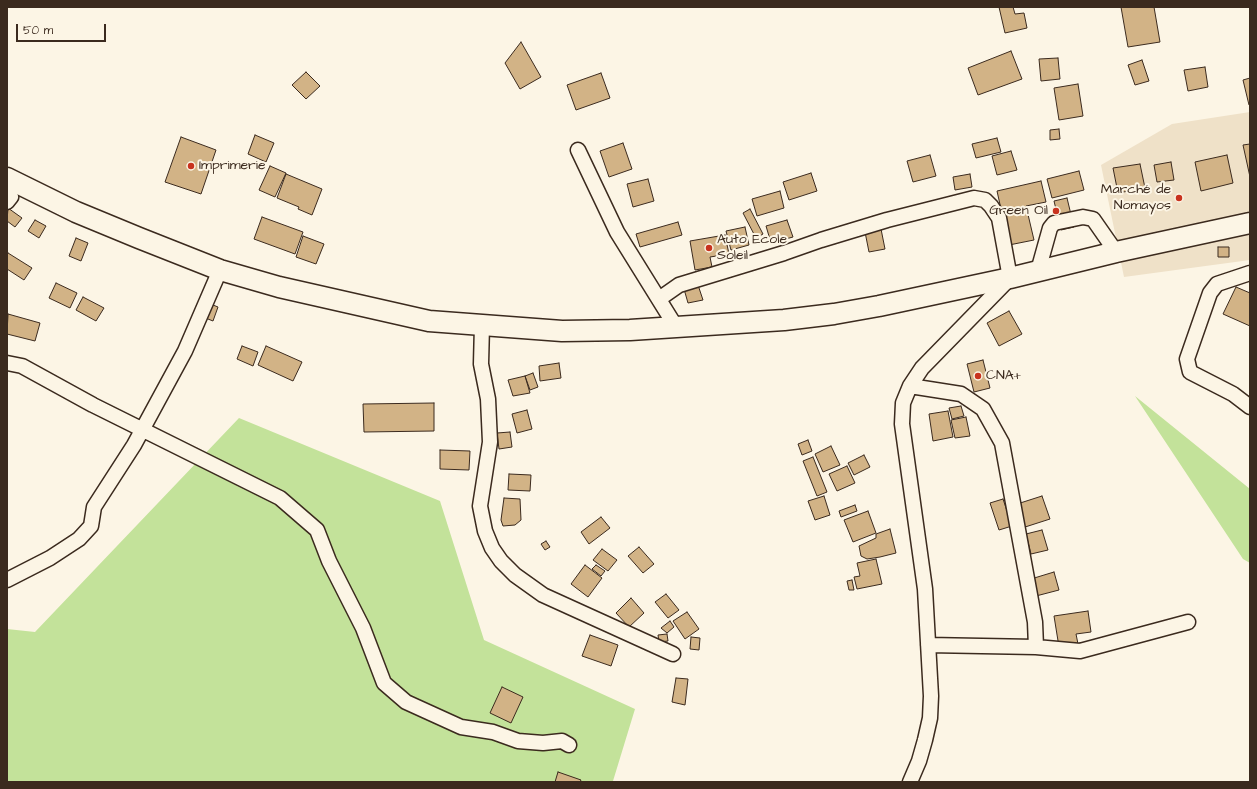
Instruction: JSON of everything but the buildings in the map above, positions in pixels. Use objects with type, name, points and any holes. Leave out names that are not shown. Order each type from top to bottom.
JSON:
[{"type":"highway","points":[[7,178],[76,212],[220,270],[279,287],[429,321],[575,331],[676,327],[784,320],[834,314],[1010,278],[1116,252],[1250,223]]},
{"type":"street","points":[[578,150],[617,232],[676,327]]},
{"type":"street","points":[[7,191],[11,197],[7,202]]},
{"type":"street","points":[[658,299],[679,285],[784,253],[836,235],[887,220],[974,198],[985,200],[992,206],[999,218],[1010,278],[922,368],[910,386],[904,403],[902,424],[924,589],[931,696],[930,718],[919,761],[910,782]]},
{"type":"street","points":[[1038,271],[1050,228],[1054,223],[1083,217],[1093,219],[1116,252]]},
{"type":"street","points":[[7,580],[50,558],[79,538],[91,526],[94,507],[134,445],[185,351],[220,270]]},
{"type":"street","points":[[1248,275],[1217,284],[1210,293],[1187,359],[1190,372],[1233,394],[1250,407]]},
{"type":"street","points":[[482,325],[481,364],[488,399],[490,442],[480,506],[485,531],[492,548],[501,561],[515,575],[542,595],[674,654]]},
{"type":"street","points":[[7,363],[22,366],[141,430],[280,498],[317,530],[329,561],[363,628],[384,683],[406,702],[461,727],[493,732],[518,741],[543,743],[562,741],[569,745]]},
{"type":"street","points":[[910,386],[960,394],[983,409],[1002,443],[1035,622],[1036,646]]},
{"type":"street","points":[[928,645],[1036,646],[1080,651],[1188,622]]},
{"type":"shaded area","name":"Marché de Nomayos","points":[[1250,112],[1250,260],[1124,277],[1101,165],[1172,124]]},
{"type":"green space","points":[[1135,396],[1250,489],[1250,563],[1243,559]]},
{"type":"green space","points":[[239,418],[440,501],[484,640],[635,709],[613,781],[7,782],[7,629],[35,632]]},
{"type":"place","name":"Imprimerie","points":[[191,166]]},
{"type":"place","name":"Marché de Nomayos","points":[[1179,198]]},
{"type":"place","name":"Green Oil","points":[[1056,211]]},
{"type":"place","name":"Auto Ecole Soleil","points":[[709,248]]},
{"type":"place","name":"CNA+","points":[[978,376]]}]
